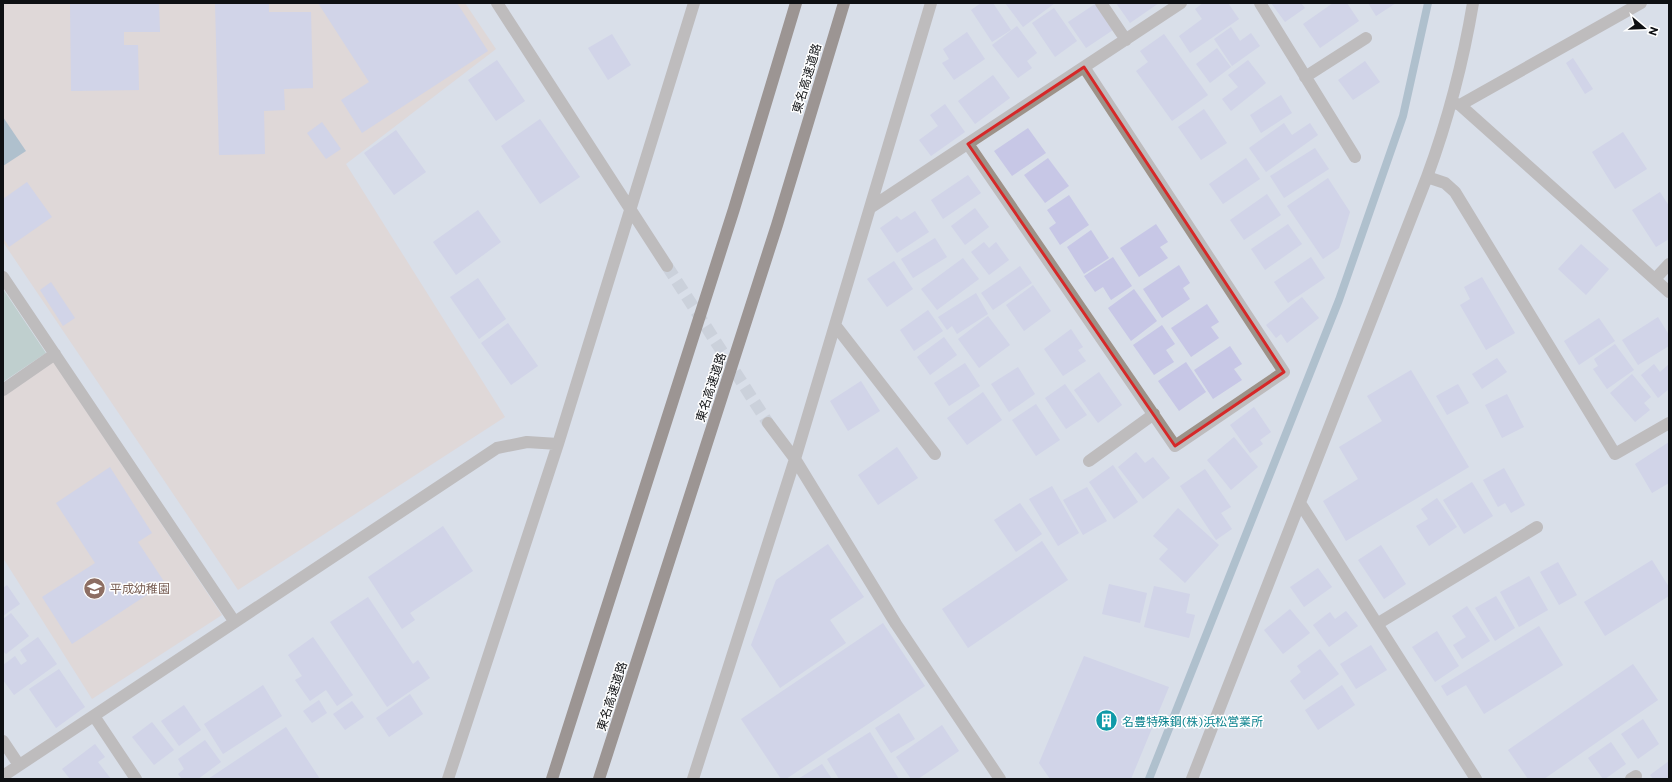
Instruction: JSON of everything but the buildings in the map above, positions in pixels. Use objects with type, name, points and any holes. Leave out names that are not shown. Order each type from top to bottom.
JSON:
[{"type":"highway","points":[[552,779],[734,209],[796,3]]},
{"type":"highway","name":"東名高速道路","points":[[599,779],[776,225],[844,3]]},
{"type":"street","points":[[497,3],[667,266]]},
{"type":"street","points":[[448,779],[558,444],[694,3]]},
{"type":"street","points":[[693,779],[795,459],[931,3]]},
{"type":"street","points":[[1101,3],[1126,40]]},
{"type":"street","points":[[870,208],[1181,3]]},
{"type":"street","points":[[1260,3],[1355,157]]},
{"type":"street","points":[[1192,779],[1456,104],[1461,66],[1473,3]]},
{"type":"street","points":[[1456,104],[1641,3]]},
{"type":"street","points":[[1305,77],[1366,38]]},
{"type":"street","points":[[968,144],[1175,446],[1284,372],[1084,67]]},
{"type":"street","points":[[1456,104],[1669,292]]},
{"type":"street","points":[[1427,177],[1445,183],[1455,192],[1615,454],[1669,423]]},
{"type":"street","points":[[1654,279],[1669,264]]},
{"type":"street","points":[[3,277],[234,621]]},
{"type":"street","points":[[835,325],[935,454]]},
{"type":"street","points":[[3,390],[55,354]]},
{"type":"street","points":[[1089,460],[1154,414]]},
{"type":"street","points":[[768,423],[795,459],[896,624],[1000,779]]},
{"type":"street","points":[[3,776],[234,621],[497,448],[527,442],[558,444]]},
{"type":"street","points":[[1300,503],[1476,779]]},
{"type":"street","points":[[1377,624],[1537,527]]},
{"type":"street","points":[[94,716],[136,779]]},
{"type":"street","points":[[3,741],[19,765]]},
{"type":"highlighted area","points":[[1084,67],[1284,372],[1175,446],[968,144]]},
{"type":"shaded area","points":[[3,3],[465,3],[496,49],[346,164],[505,417],[238,590],[3,242]]},
{"type":"shaded area","points":[[53,361],[222,615],[92,699],[3,558],[3,396]]},
{"type":"green space","points":[[3,289],[46,353],[3,382]]},
{"type":"water","points":[[3,117],[26,151],[3,166]]},
{"type":"waterway","points":[[1149,779],[1339,300],[1403,116],[1428,3]]},
{"type":"tunnel","points":[[667,266],[768,423]]},
{"type":"place","name":"平成幼稚園","points":[[95,588]]},
{"type":"place","name":"名豊特殊鋼(株)浜松営業所","points":[[1106,721]]}]
